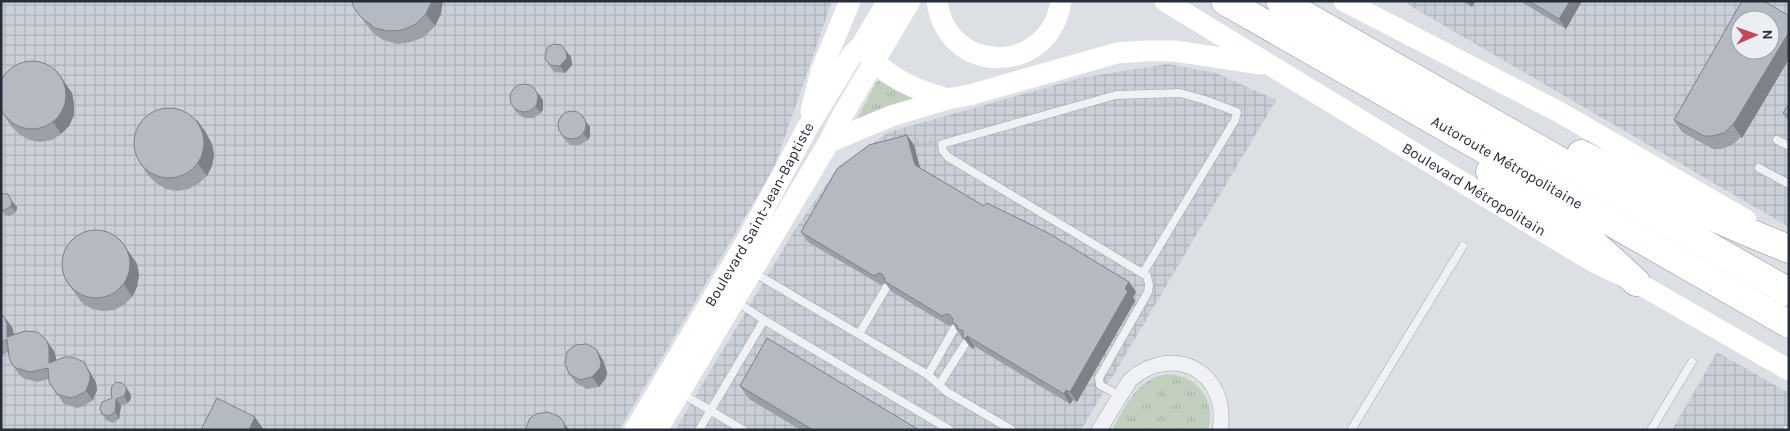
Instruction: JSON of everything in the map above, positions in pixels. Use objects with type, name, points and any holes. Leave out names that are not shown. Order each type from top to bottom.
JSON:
[{"type":"highway","name":"Autoroute Métropolitaine","points":[[1225,1],[1789,324]]},
{"type":"highway","name":"Autoroute Métropolitaine","points":[[1280,1],[1789,292]]},
{"type":"highway","points":[[1452,100],[1541,134],[1731,226],[1789,248]]},
{"type":"highway","points":[[1411,108],[1472,160],[1581,232],[1636,282]]},
{"type":"main road","points":[[806,130],[821,71],[850,1]]},
{"type":"main road","name":"Boulevard Saint-Jean-Baptiste","points":[[635,430],[745,244],[806,130],[888,1]]},
{"type":"main road","name":"Boulevard Saint-Jean-Baptiste","points":[[657,430],[829,142],[842,116],[910,1]]},
{"type":"main road","points":[[937,1],[938,10],[944,24],[958,43],[972,52],[996,58],[1021,54],[1042,41],[1053,26],[1060,10],[1061,1]]},
{"type":"main road","name":"Boulevard Métropolitain","points":[[1165,1],[1572,249],[1636,282],[1789,370]]},
{"type":"main road","points":[[1344,1],[1559,112],[1654,166],[1789,248]]},
{"type":"main road","points":[[1362,1],[1435,47]]},
{"type":"main road","points":[[861,46],[883,71],[908,86],[948,99]]},
{"type":"main road","points":[[829,142],[882,120],[948,99],[973,94],[1102,56],[1131,51],[1175,51],[1270,65]]},
{"type":"street","points":[[1099,430],[1130,380],[1152,366],[1167,362],[1184,364],[1201,373],[1214,387],[1221,406],[1220,430]]},
{"type":"lane","points":[[1119,395],[1100,385],[1099,378],[1149,290],[1149,282],[1144,273],[948,157],[943,151],[942,144],[1116,96],[1180,93],[1237,112],[1235,120],[1144,273]]},
{"type":"lane","points":[[1777,140],[1789,146]]},
{"type":"lane","points":[[1759,168],[1789,184]]},
{"type":"lane","points":[[1351,430],[1464,246]]},
{"type":"lane","points":[[752,271],[928,375],[948,392],[1012,430]]},
{"type":"lane","points":[[858,334],[886,288]]},
{"type":"lane","points":[[734,300],[764,320],[950,430]]},
{"type":"lane","points":[[699,430],[764,320]]},
{"type":"lane","points":[[928,375],[954,329]]},
{"type":"lane","points":[[939,385],[965,344]]},
{"type":"lane","points":[[1652,430],[1692,362]]},
{"type":"lane","points":[[679,392],[743,430]]},
{"type":"path","points":[[900,145],[917,141],[918,146],[933,142]]},
{"type":"shaded area","points":[[1,1],[832,1],[774,168],[619,430],[1,430]]},
{"type":"shaded area","points":[[1404,1],[1789,1],[1789,227],[1414,8]]},
{"type":"shaded area","points":[[1168,64],[1216,73],[1276,100],[1081,430],[675,430],[794,231],[839,166],[889,132],[1080,78]]},
{"type":"shaded area","points":[[1717,352],[1789,393],[1789,430],[1672,430]]},
{"type":"green space","points":[[879,81],[915,98],[860,120],[858,117],[876,83]]},
{"type":"green space","points":[[1167,374],[1178,375],[1187,379],[1196,384],[1202,391],[1210,409],[1208,430],[1112,430],[1139,388],[1156,377]]},
{"type":"building","points":[[352,1],[432,1],[426,14],[416,24],[403,30],[388,31],[375,28],[363,19],[354,8]]},
{"type":"building","points":[[1529,1],[1570,1],[1559,19]]},
{"type":"building","points":[[1742,1],[1764,1],[1779,10],[1737,10]]},
{"type":"building","points":[[1780,11],[1789,16],[1789,32],[1780,47]]},
{"type":"building","points":[[1730,22],[1730,60],[1772,60],[1733,125],[1724,133],[1704,136],[1674,120]]},
{"type":"building","points":[[553,44],[561,45],[566,51],[567,58],[560,66],[550,65],[545,59],[547,48]]},
{"type":"building","points":[[32,61],[45,64],[56,71],[63,82],[66,95],[63,108],[56,119],[45,126],[32,129],[19,126],[8,119],[1,108],[-2,95],[1,82],[8,71],[19,64]]},
{"type":"building","points":[[524,84],[534,88],[538,98],[534,108],[524,112],[514,108],[510,98],[514,88]]},
{"type":"building","points":[[1789,104],[1789,116],[1783,113]]},
{"type":"building","points":[[176,108],[189,114],[198,123],[202,129],[204,143],[202,157],[194,168],[183,176],[162,178],[155,176],[144,168],[136,157],[134,136],[136,129],[144,118],[155,110]]},
{"type":"building","points":[[572,111],[582,115],[586,125],[582,135],[572,139],[562,135],[558,125],[562,115]]},
{"type":"building","points":[[907,135],[915,165],[984,206],[987,203],[1050,234],[1129,282],[1125,289],[1128,291],[1070,392],[1066,390],[1064,394],[967,336],[966,339],[963,337],[963,331],[956,329],[958,326],[952,322],[953,319],[950,315],[942,316],[884,281],[885,278],[882,274],[879,273],[874,276],[801,232],[837,169],[869,145]]},
{"type":"building","points":[[1,194],[8,194],[12,201],[11,206],[5,210],[1,209]]},
{"type":"building","points":[[96,230],[109,233],[120,240],[127,251],[130,264],[127,277],[120,288],[109,295],[96,298],[83,295],[72,288],[65,277],[62,264],[65,251],[72,240],[83,233]]},
{"type":"building","points":[[1,314],[7,324],[7,337],[25,331],[38,332],[47,341],[49,363],[65,357],[72,357],[84,362],[90,374],[86,391],[70,398],[57,394],[49,382],[48,368],[30,372],[16,368],[11,363],[7,339],[1,343]]},
{"type":"building","points":[[767,338],[919,430],[813,430],[740,386]]},
{"type":"building","points":[[587,344],[597,350],[601,362],[600,368],[592,377],[580,380],[569,374],[565,363],[567,352],[576,345]]},
{"type":"building","points":[[116,382],[122,383],[126,387],[126,392],[124,396],[116,399],[115,412],[109,416],[102,414],[100,409],[102,402],[112,398],[112,386]]},
{"type":"building","points":[[217,398],[255,417],[249,430],[201,430]]},
{"type":"building","points":[[548,412],[560,417],[564,423],[565,430],[525,430],[530,418],[536,414]]}]
